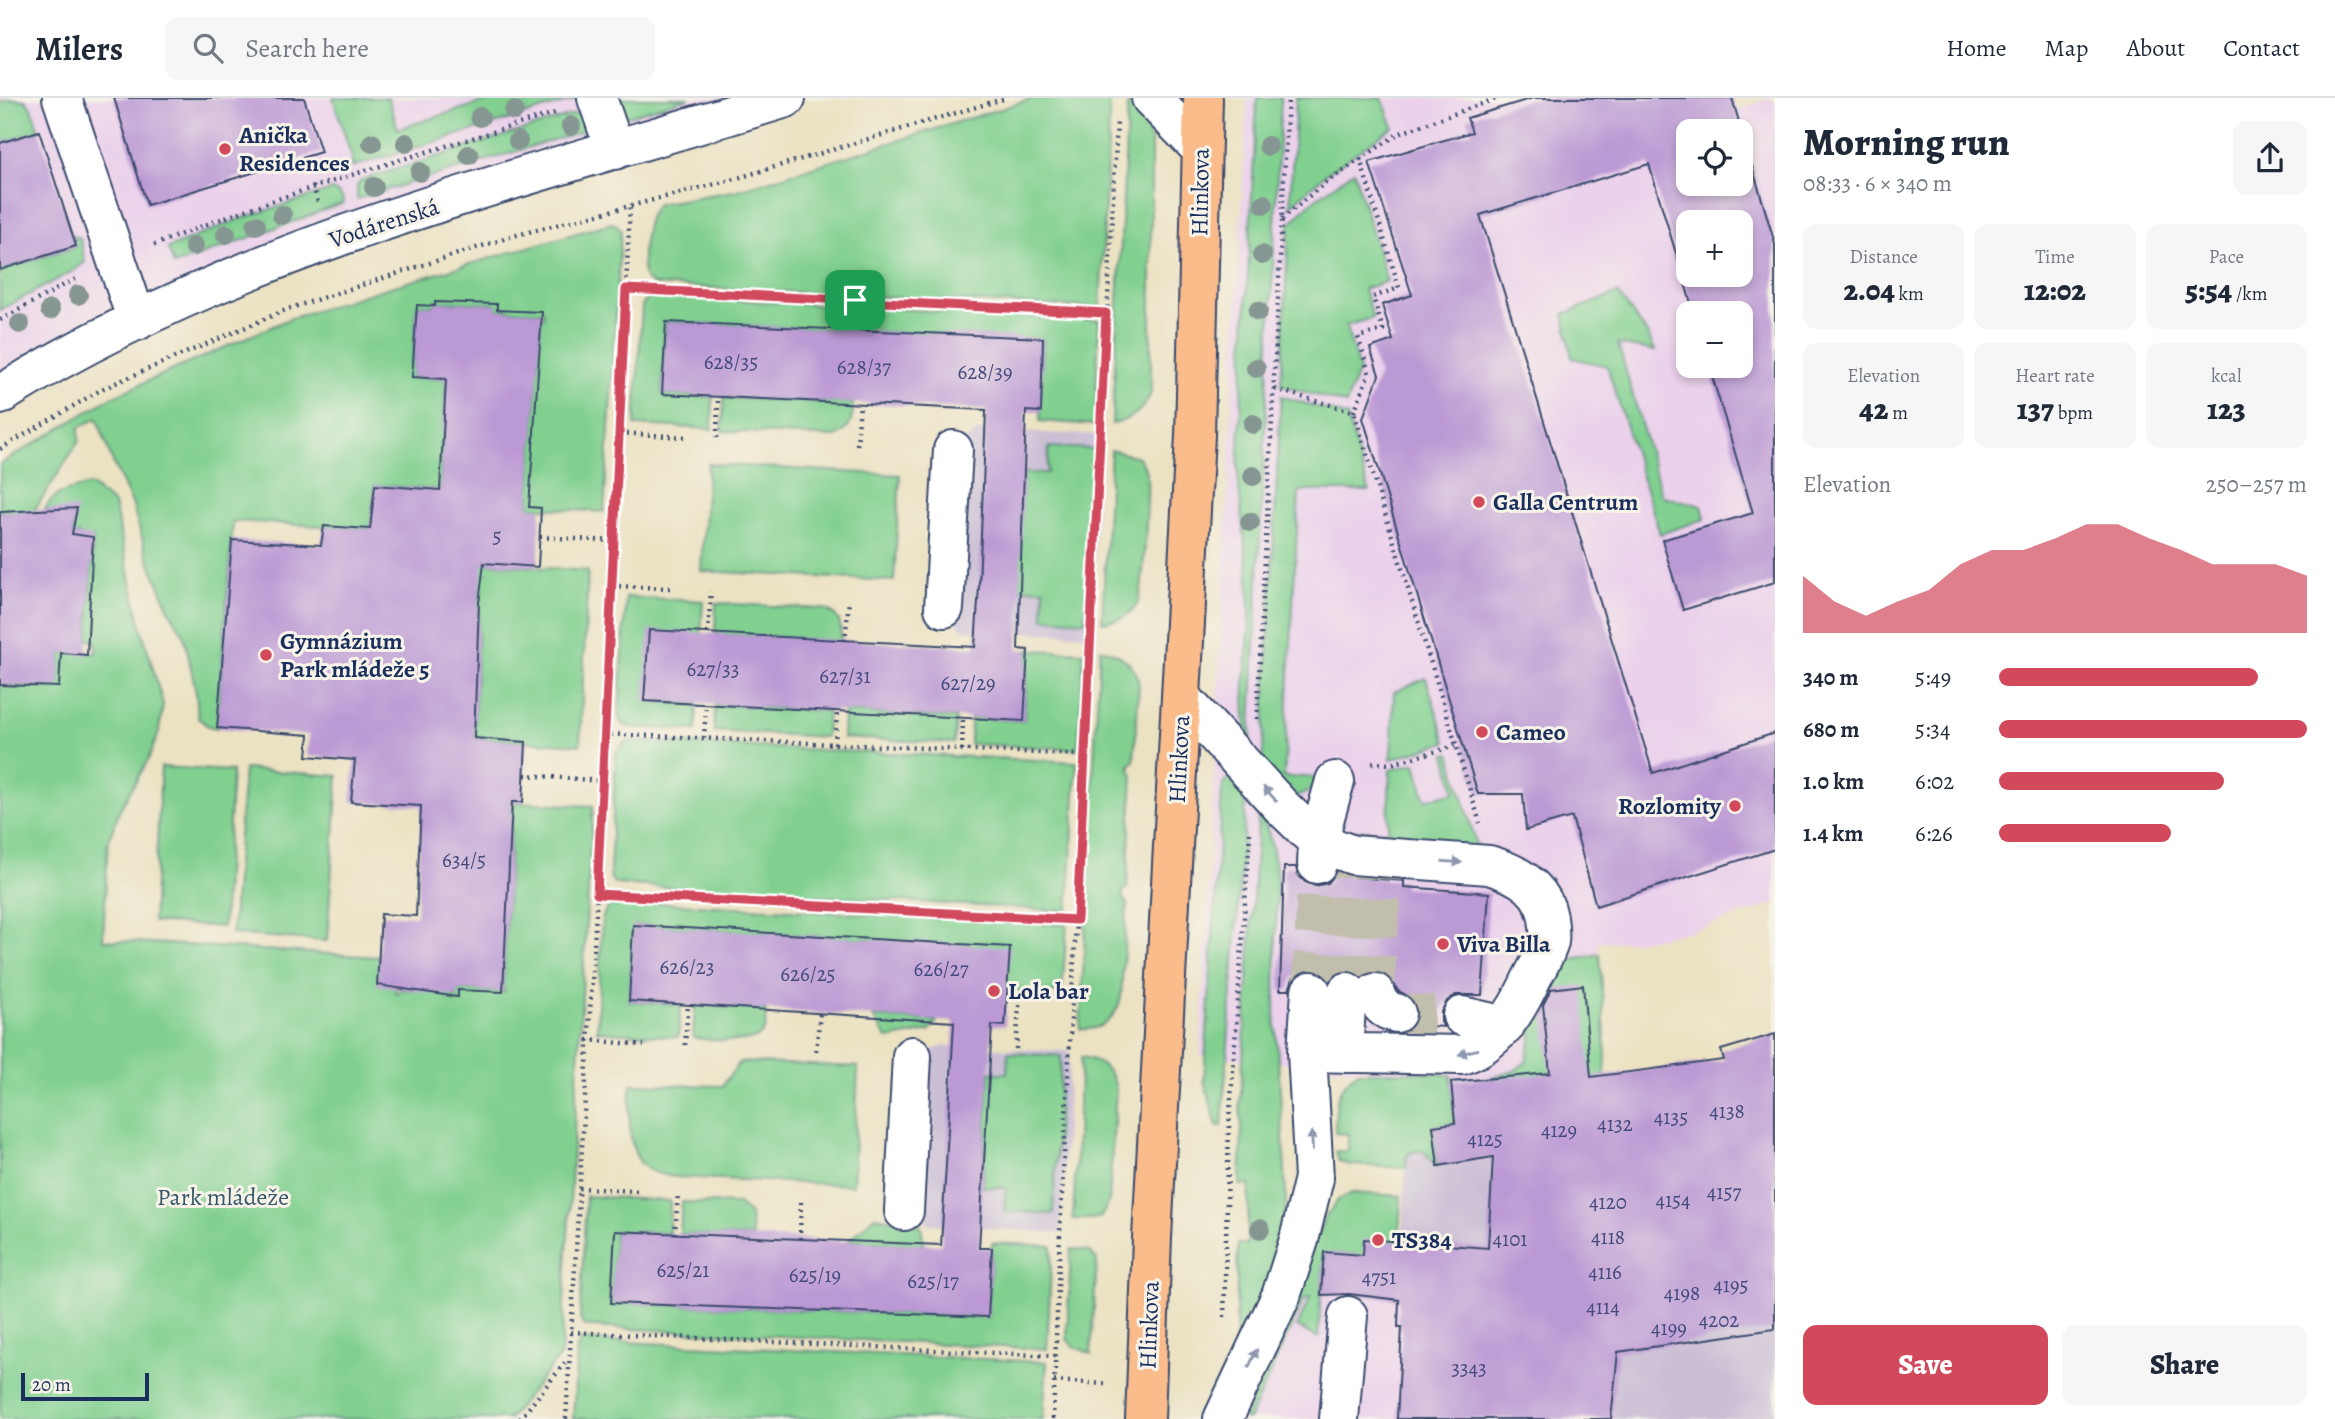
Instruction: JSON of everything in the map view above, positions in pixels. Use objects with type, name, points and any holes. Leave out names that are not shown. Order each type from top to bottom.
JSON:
[{"type":"main road","name":"Hlinkova","points":[[1145,1419],[1152,1238],[1195,436],[1203,98]]},
{"type":"street","points":[[62,98],[137,321]]},
{"type":"street","name":"Vodárenská","points":[[0,395],[102,337],[187,296],[331,240],[786,98]]},
{"type":"street","points":[[597,99],[615,150]]},
{"type":"street","points":[[1134,106],[1201,149]]},
{"type":"street","points":[[944,608],[953,450]]},
{"type":"street","points":[[1182,698],[1281,806],[1351,861],[1489,865],[1504,869],[1528,882],[1545,906],[1550,942],[1521,1001],[1505,1026],[1479,1049],[1462,1055],[1325,1053]]},
{"type":"street","points":[[1350,771],[1351,861]]},
{"type":"street","points":[[1223,1419],[1281,1296],[1299,1240],[1314,1178],[1325,1053],[1357,997]]},
{"type":"street","points":[[1462,1016],[1505,1026]]},
{"type":"street","points":[[904,1211],[912,1055]]},
{"type":"street","points":[[1339,1419],[1348,1316]]},
{"type":"path","points":[[0,449],[104,388],[288,309],[513,236],[731,180],[1006,98]]},
{"type":"path","points":[[1282,219],[1325,183],[1398,134],[1498,98]]},
{"type":"path","points":[[0,320],[78,277],[210,222],[313,186],[597,99]]},
{"type":"path","points":[[1053,1419],[1106,313],[1134,106]]},
{"type":"path","points":[[1360,159],[1399,288],[1373,297],[1383,330],[1358,337],[1369,373],[1354,412],[1488,850],[1489,865]]},
{"type":"path","points":[[566,1419],[597,894],[629,205]]},
{"type":"path","points":[[626,289],[1106,313]]},
{"type":"path","points":[[1275,389],[1354,412]]},
{"type":"path","points":[[716,438],[718,397]]},
{"type":"path","points":[[857,445],[860,403]]},
{"type":"path","points":[[620,433],[685,437]]},
{"type":"path","points":[[540,537],[613,541]]},
{"type":"path","points":[[612,586],[673,588]]},
{"type":"path","points":[[708,633],[711,591]]},
{"type":"path","points":[[845,641],[849,601]]},
{"type":"path","points":[[704,738],[706,705]]},
{"type":"path","points":[[835,744],[836,712]]},
{"type":"path","points":[[962,750],[963,718]]},
{"type":"path","points":[[604,734],[1086,755]]},
{"type":"path","points":[[1350,771],[1391,764],[1455,746]]},
{"type":"path","points":[[525,775],[602,781]]},
{"type":"path","points":[[597,894],[1077,920]]},
{"type":"path","points":[[1007,995],[1073,997]]},
{"type":"path","points":[[1016,1049],[1020,995]]},
{"type":"path","points":[[685,1045],[688,1005]]},
{"type":"path","points":[[816,1051],[820,1014]]},
{"type":"path","points":[[587,1040],[644,1045]]},
{"type":"path","points":[[579,1188],[638,1191]]},
{"type":"path","points":[[675,1234],[678,1193]]},
{"type":"path","points":[[800,1239],[802,1200]]},
{"type":"path","points":[[571,1332],[1055,1356]]},
{"type":"path","points":[[520,1419],[568,1359]]},
{"type":"shaded area","points":[[0,98],[786,98],[331,240],[0,395]]},
{"type":"shaded area","points":[[1247,98],[1732,98],[1736,110],[1770,98],[1775,102],[1775,904],[1688,932],[1645,940],[1599,943],[1606,1056],[1604,1089],[1200,1056]]},
{"type":"shaded area","points":[[978,431],[1100,435],[1091,635],[963,630],[944,608],[953,450]]},
{"type":"shaded area","points":[[945,1046],[1070,1051],[1060,1233],[929,1224],[904,1211],[912,1056]]},
{"type":"shaded area","points":[[1411,1072],[1490,1078],[1775,1075],[1775,1419],[1522,1419],[1402,1242]]},
{"type":"shaded area","points":[[1324,1252],[1393,1257],[1522,1419],[1249,1419],[1304,1299],[1311,1297]]},
{"type":"green space","points":[[333,98],[388,98],[398,129],[496,98],[580,98],[352,167],[352,158]]},
{"type":"green space","points":[[627,98],[689,98],[619,119],[617,105]]},
{"type":"green space","points":[[1035,98],[1107,98],[1110,102],[1100,308],[654,285],[645,279],[644,240],[649,219],[657,204],[738,190]]},
{"type":"green space","points":[[1128,98],[1145,121],[1151,141],[1151,393],[1136,414],[1112,424]]},
{"type":"green space","points":[[1257,98],[1281,98],[1250,746],[1244,696],[1250,594],[1238,466]]},
{"type":"green space","points":[[1296,98],[1382,98],[1393,127],[1326,174],[1290,206]]},
{"type":"green space","points":[[9,99],[25,100],[32,109],[39,131],[0,143],[0,103]]},
{"type":"green space","points":[[585,111],[597,127],[357,199],[357,186],[361,180]]},
{"type":"green space","points":[[1354,171],[1387,281],[1364,289],[1373,318],[1346,326],[1359,370],[1346,404],[1281,385],[1289,225],[1309,204]]},
{"type":"green space","points":[[331,190],[340,194],[344,203],[174,265],[168,248],[237,220]]},
{"type":"green space","points":[[611,223],[621,230],[604,512],[529,507],[541,317],[544,317],[544,312],[497,310],[496,304],[435,300],[435,306],[417,305],[412,377],[446,379],[440,490],[375,485],[370,529],[233,521],[217,728],[208,726],[198,718],[196,692],[184,635],[170,612],[148,558],[132,503],[112,460],[97,418],[79,428],[79,441],[34,511],[0,512],[0,464],[114,396],[289,319]]},
{"type":"green space","points":[[73,236],[80,238],[85,262],[0,310],[0,270],[75,247]]},
{"type":"green space","points":[[1618,293],[1648,335],[1655,351],[1618,344],[1662,496],[1702,506],[1705,519],[1660,534],[1607,366],[1572,358],[1564,314]]},
{"type":"green space","points":[[657,296],[1099,320],[1095,425],[1040,421],[1043,339],[666,322],[662,394],[713,397],[712,429],[635,425],[642,305]]},
{"type":"green space","points":[[1281,396],[1347,416],[1369,491],[1299,491],[1284,777],[1316,777],[1317,780],[1311,790],[1292,796],[1262,770]]},
{"type":"green space","points":[[724,398],[853,403],[848,427],[836,437],[722,431]]},
{"type":"green space","points":[[1049,447],[1094,449],[1085,621],[1043,618],[1044,589],[1019,588],[1023,473],[1047,473]]},
{"type":"green space","points":[[1111,450],[1138,457],[1145,469],[1145,541],[1138,602],[1132,611],[1123,617],[1102,622]]},
{"type":"green space","points":[[708,464],[900,475],[894,581],[701,571]]},
{"type":"green space","name":"Park mládeže","points":[[90,485],[114,504],[140,623],[163,704],[159,732],[148,760],[120,809],[108,842],[103,940],[379,957],[396,986],[396,993],[399,993],[400,989],[453,992],[453,996],[457,997],[458,990],[505,992],[503,989],[512,802],[593,806],[561,1355],[509,1419],[0,1419],[0,685],[58,687],[61,653],[96,653],[96,641],[88,640],[93,538],[79,534],[73,536],[74,512],[45,510],[58,495]]},
{"type":"green space","points":[[483,563],[588,571],[580,745],[474,738],[480,572]]},
{"type":"green space","points":[[626,597],[703,601],[701,633],[644,701],[697,705],[696,730],[629,727],[621,723],[619,716]]},
{"type":"green space","points":[[716,603],[824,609],[834,614],[839,621],[841,641],[715,634]]},
{"type":"green space","points":[[1100,649],[1126,660],[1139,684],[1134,761],[1130,764],[1133,775],[1127,888],[1123,891],[1123,899],[1127,903],[1121,998],[1107,1022],[1095,1028],[1080,1029]]},
{"type":"green space","points":[[1028,650],[1084,652],[1078,749],[970,744],[971,718],[1024,721]]},
{"type":"green space","points":[[1426,678],[1446,742],[1391,759],[1394,692]]},
{"type":"green space","points":[[715,705],[828,711],[826,737],[714,731]]},
{"type":"green space","points":[[844,712],[956,718],[954,743],[843,738]]},
{"type":"green space","points":[[629,741],[1077,762],[1068,911],[615,884],[610,872],[616,753]]},
{"type":"green space","points":[[1450,753],[1478,850],[1361,837],[1359,830],[1388,832],[1390,770],[1416,763],[1425,800],[1455,792],[1446,754]]},
{"type":"green space","points":[[161,767],[232,771],[223,927],[153,922]]},
{"type":"green space","points":[[244,769],[338,776],[327,941],[232,934]]},
{"type":"green space","points":[[1229,777],[1247,786],[1222,1126],[1217,1126],[1204,1081],[1222,791]]},
{"type":"green space","points":[[1259,804],[1272,845],[1277,876],[1275,1012],[1286,1208],[1278,1257],[1235,1365],[1238,1244],[1247,1244],[1249,1185],[1240,1185],[1240,1107]]},
{"type":"green space","points":[[620,901],[1067,925],[1062,993],[1007,990],[876,940],[634,925],[629,1001],[681,1005],[678,1037],[597,1031],[602,918],[608,907]]},
{"type":"green space","points":[[1600,954],[1606,1056],[1603,1105],[1496,1117],[1490,1078],[1514,1071],[1526,1062],[1532,1036],[1534,999],[1560,961]]},
{"type":"green space","points":[[695,1005],[766,1010],[765,1027],[758,1037],[741,1041],[693,1038]]},
{"type":"green space","points":[[873,1017],[937,1021],[930,1031],[888,1039]]},
{"type":"green space","points":[[1008,1053],[1061,1056],[1053,1214],[1004,1211],[1006,1188],[983,1187],[989,1073],[1007,1073]]},
{"type":"green space","points":[[1081,1057],[1094,1060],[1104,1067],[1112,1077],[1116,1089],[1109,1201],[1101,1217],[1091,1219],[1073,1219]]},
{"type":"green space","points":[[740,1062],[858,1067],[853,1185],[676,1177],[655,1172],[640,1162],[630,1130],[631,1084],[722,1086]]},
{"type":"green space","points":[[1358,1072],[1451,1075],[1455,1123],[1433,1126],[1438,1166],[1423,1151],[1407,1155],[1406,1168],[1350,1165],[1339,1161],[1336,1151],[1348,1151],[1348,1134],[1335,1133],[1338,1099],[1344,1085]]},
{"type":"green space","points":[[1352,1193],[1401,1196],[1399,1238],[1402,1242],[1393,1257],[1324,1253],[1318,1338],[1297,1327],[1310,1297],[1304,1299],[1249,1419],[1244,1419],[1324,1219],[1338,1200]]},
{"type":"green space","points":[[586,1196],[670,1201],[669,1233],[615,1231],[612,1303],[988,1317],[992,1243],[1052,1246],[1047,1349],[583,1325],[580,1318]]},
{"type":"green space","points":[[682,1202],[738,1204],[750,1214],[752,1237],[680,1234]]},
{"type":"green space","points":[[875,1216],[921,1226],[924,1245],[848,1241]]},
{"type":"green space","points":[[1071,1249],[1089,1251],[1097,1260],[1091,1354],[1073,1346],[1067,1339]]},
{"type":"green space","points":[[581,1340],[1047,1362],[1043,1419],[573,1419],[577,1348]]},
{"type":"building","name":"Anička Residences","points":[[114,98],[304,98],[321,152],[147,205]]},
{"type":"building","name":"Galla Centrum","points":[[1533,98],[1732,98],[1738,119],[1676,119],[1676,196],[1753,196],[1753,169],[1775,244],[1775,582],[1683,610],[1662,540],[1753,513],[1713,378],[1753,378],[1753,301],[1690,301],[1686,287],[1753,287],[1753,210],[1676,210],[1676,253],[1649,164],[1480,215],[1653,773],[1775,733],[1775,849],[1596,906],[1572,817],[1526,830],[1523,794],[1478,794],[1363,418],[1379,375],[1370,348],[1393,340],[1382,305],[1412,295],[1369,162],[1472,132],[1467,118]]},
{"type":"building","points":[[39,131],[76,246],[0,270],[0,143]]},
{"type":"building","points":[[435,302],[497,304],[497,310],[542,312],[529,507],[541,508],[538,567],[484,563],[479,603],[474,738],[526,742],[523,802],[512,802],[503,992],[458,990],[458,997],[377,985],[381,914],[416,916],[421,806],[351,802],[355,760],[307,756],[309,735],[217,728],[232,540],[321,545],[324,526],[370,529],[375,485],[440,490],[446,379],[412,377],[417,305],[435,306]]},
{"type":"building","points":[[666,322],[1043,338],[1041,412],[1026,411],[1018,649],[1028,650],[1024,721],[644,701],[649,630],[975,647],[979,586],[986,410],[662,394]]},
{"type":"building","points":[[77,508],[72,534],[93,537],[87,655],[61,653],[59,687],[0,685],[0,512]]},
{"type":"building","points":[[1284,867],[1296,867],[1298,875],[1305,882],[1315,886],[1328,883],[1337,872],[1351,877],[1404,881],[1404,887],[1489,893],[1482,995],[1456,995],[1447,1001],[1441,1012],[1444,1027],[1414,1025],[1417,1008],[1412,998],[1398,991],[1390,977],[1379,972],[1368,972],[1362,976],[1348,970],[1337,973],[1329,980],[1323,973],[1312,969],[1293,978],[1289,990],[1280,990]]},
{"type":"building","points":[[633,925],[1010,947],[1005,1026],[992,1025],[979,1248],[992,1248],[988,1317],[611,1303],[615,1231],[941,1245],[946,1165],[954,1022],[629,1001]]},
{"type":"building","points":[[1583,985],[1591,1077],[1724,1060],[1721,1050],[1775,1034],[1775,1329],[1618,1352],[1611,1419],[1397,1419],[1402,1327],[1398,1327],[1399,1300],[1349,1294],[1321,1295],[1324,1252],[1363,1255],[1364,1239],[1488,1248],[1493,1157],[1438,1166],[1433,1126],[1455,1123],[1451,1082],[1550,1073],[1543,1005],[1551,989]]},
{"type":"tunnel","points":[[1311,991],[1317,869]]},
{"type":"tunnel","points":[[1347,992],[1353,870]]},
{"type":"tunnel","points":[[1375,993],[1383,871]]},
{"type":"tunnel","points":[[1396,1013],[1462,1016]]},
{"type":"place","name":"Anička Residences","points":[[225,149]]},
{"type":"place","name":"Galla Centrum","points":[[1479,502]]},
{"type":"place","name":"Gymnázium Park mládeže 5","points":[[266,655]]},
{"type":"place","name":"Cameo","points":[[1482,732]]},
{"type":"place","name":"Rozlomity","points":[[1735,806]]},
{"type":"place","name":"Viva Billa","points":[[1443,944]]},
{"type":"place","name":"Lola bar","points":[[994,991]]},
{"type":"place","name":"TS384","points":[[1378,1240]]},
{"type":"route","points":[[626,289],[855,300],[1106,313],[1077,920],[597,894],[626,289]]}]
